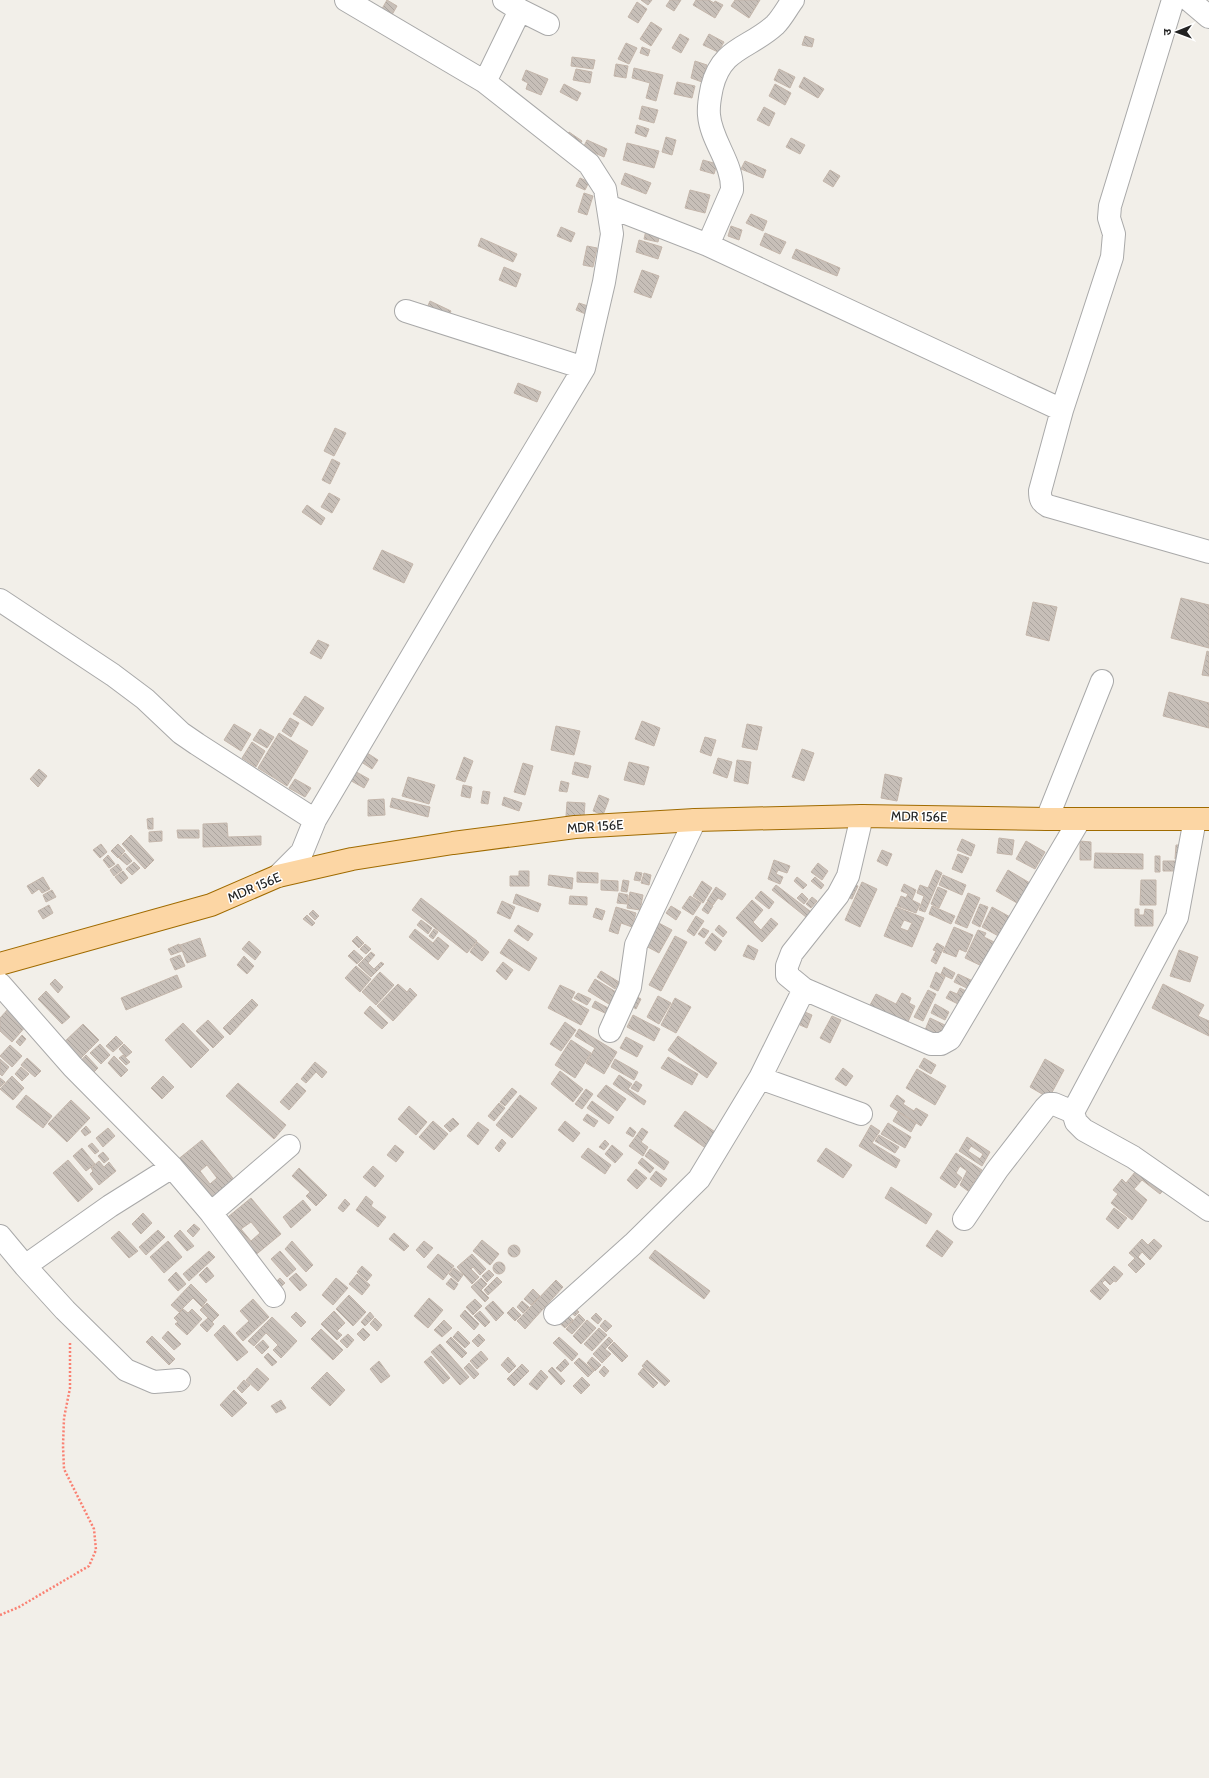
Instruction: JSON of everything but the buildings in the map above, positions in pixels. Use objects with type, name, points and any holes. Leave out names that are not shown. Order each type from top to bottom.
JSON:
[{"type":"main road","name":"MDR 156E","points":[[0,964],[212,905],[278,876],[352,859],[453,843],[575,827],[695,820],[862,816],[1047,820],[1202,819]]},
{"type":"street","points":[[278,876],[302,852],[315,820],[584,368],[604,282],[612,234],[605,189],[589,164],[485,82],[346,0]]},
{"type":"street","points":[[708,245],[732,190],[732,182],[709,116],[708,102],[713,82],[719,66],[728,56],[774,25],[793,0]]},
{"type":"street","points":[[1172,0],[1110,206],[1109,218],[1114,234],[1112,257],[1062,410],[1040,491],[1042,503],[1048,506],[1209,552]]},
{"type":"street","points":[[1189,0],[1209,17]]},
{"type":"street","points":[[485,82],[512,5],[548,24]]},
{"type":"street","points":[[608,206],[708,245],[1062,410]]},
{"type":"street","points":[[406,311],[584,368]]},
{"type":"street","points":[[0,600],[113,675],[197,744],[315,820]]},
{"type":"street","points":[[1047,820],[1102,681]]},
{"type":"street","points":[[862,816],[848,876],[838,895],[792,953],[787,966],[787,975],[804,989],[931,1044],[941,1044],[950,1039],[1080,819]]},
{"type":"street","points":[[1202,819],[1177,917],[1073,1112],[1076,1122],[1084,1130],[1133,1157],[1209,1210]]},
{"type":"street","points":[[610,1031],[630,987],[636,945],[695,820]]},
{"type":"street","points":[[0,984],[73,1067],[172,1167],[211,1213],[274,1296]]},
{"type":"street","points":[[555,1314],[633,1244],[699,1179],[760,1078],[804,989]]},
{"type":"street","points":[[760,1078],[861,1114]]},
{"type":"street","points":[[964,1218],[997,1170],[1049,1104],[1054,1104],[1073,1112]]},
{"type":"street","points":[[211,1213],[289,1146]]},
{"type":"street","points":[[25,1266],[110,1206],[172,1167]]},
{"type":"street","points":[[0,1236],[65,1310],[126,1370],[154,1382],[178,1380]]},
{"type":"path","points":[[0,1615],[19,1607],[89,1566],[96,1550],[94,1529],[64,1469],[62,1446],[64,1418],[70,1382],[69,1338]]}]
